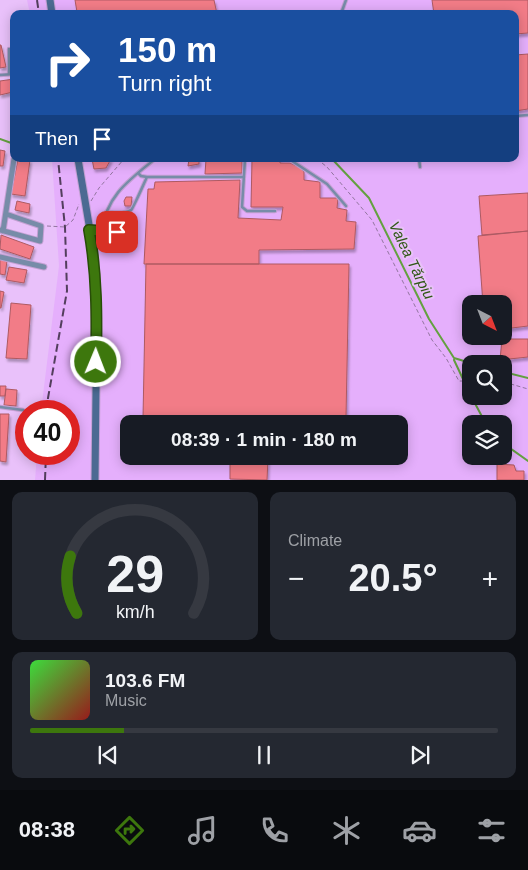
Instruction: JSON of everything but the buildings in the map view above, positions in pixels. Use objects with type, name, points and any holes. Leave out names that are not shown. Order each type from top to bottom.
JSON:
[{"type":"street","points":[[6,214],[41,226],[40,241],[1,230],[6,214],[14,162]]},
{"type":"street","points":[[79,162],[94,260],[97,300],[94,480]]},
{"type":"street","points":[[0,257],[44,267]]},
{"type":"lane","points":[[0,75],[9,74],[8,49]]},
{"type":"lane","points":[[102,231],[106,212],[121,188],[151,162]]},
{"type":"lane","points":[[244,162],[242,207],[244,210],[275,211]]},
{"type":"lane","points":[[294,162],[327,184],[346,206]]},
{"type":"lane","points":[[419,162],[420,166]]},
{"type":"lane","points":[[138,173],[141,176],[147,177],[244,177]]},
{"type":"lane","points":[[106,212],[129,211],[133,209],[147,177]]},
{"type":"lane","points":[[89,230],[132,234]]},
{"type":"lane","points":[[0,407],[15,409]]},
{"type":"path","points":[[86,211],[99,188],[121,162]]},
{"type":"path","points":[[321,162],[372,220],[432,340],[446,358],[459,381],[462,381]]},
{"type":"path","points":[[41,226],[65,227],[73,220],[84,194]]},
{"type":"path","points":[[512,384],[528,389]]},
{"type":"shaded area","points":[[27,0],[528,0],[528,480],[35,480],[36,465],[80,465],[80,400],[42,400],[59,266],[52,162],[519,162],[519,10],[29,10]]},
{"type":"waterway","name":"Valea Tărpiu","points":[[0,139],[10,143]]},
{"type":"waterway","name":"Valea Tărpiu","points":[[335,162],[369,198],[429,319],[454,358],[462,360]]},
{"type":"waterway","points":[[454,360],[462,377]]},
{"type":"waterway","name":"Valea Tărpiu","points":[[512,374],[528,378]]},
{"type":"waterway","points":[[476,405],[481,415]]},
{"type":"waterway","points":[[512,450],[528,461]]},
{"type":"railway","points":[[37,0],[38,10]]},
{"type":"railway","points":[[48,400],[67,291],[65,227],[58,162]]},
{"type":"railway","points":[[45,480],[46,465]]},
{"type":"route","points":[[96,362],[97,300],[94,260],[89,230],[117,232]]}]
